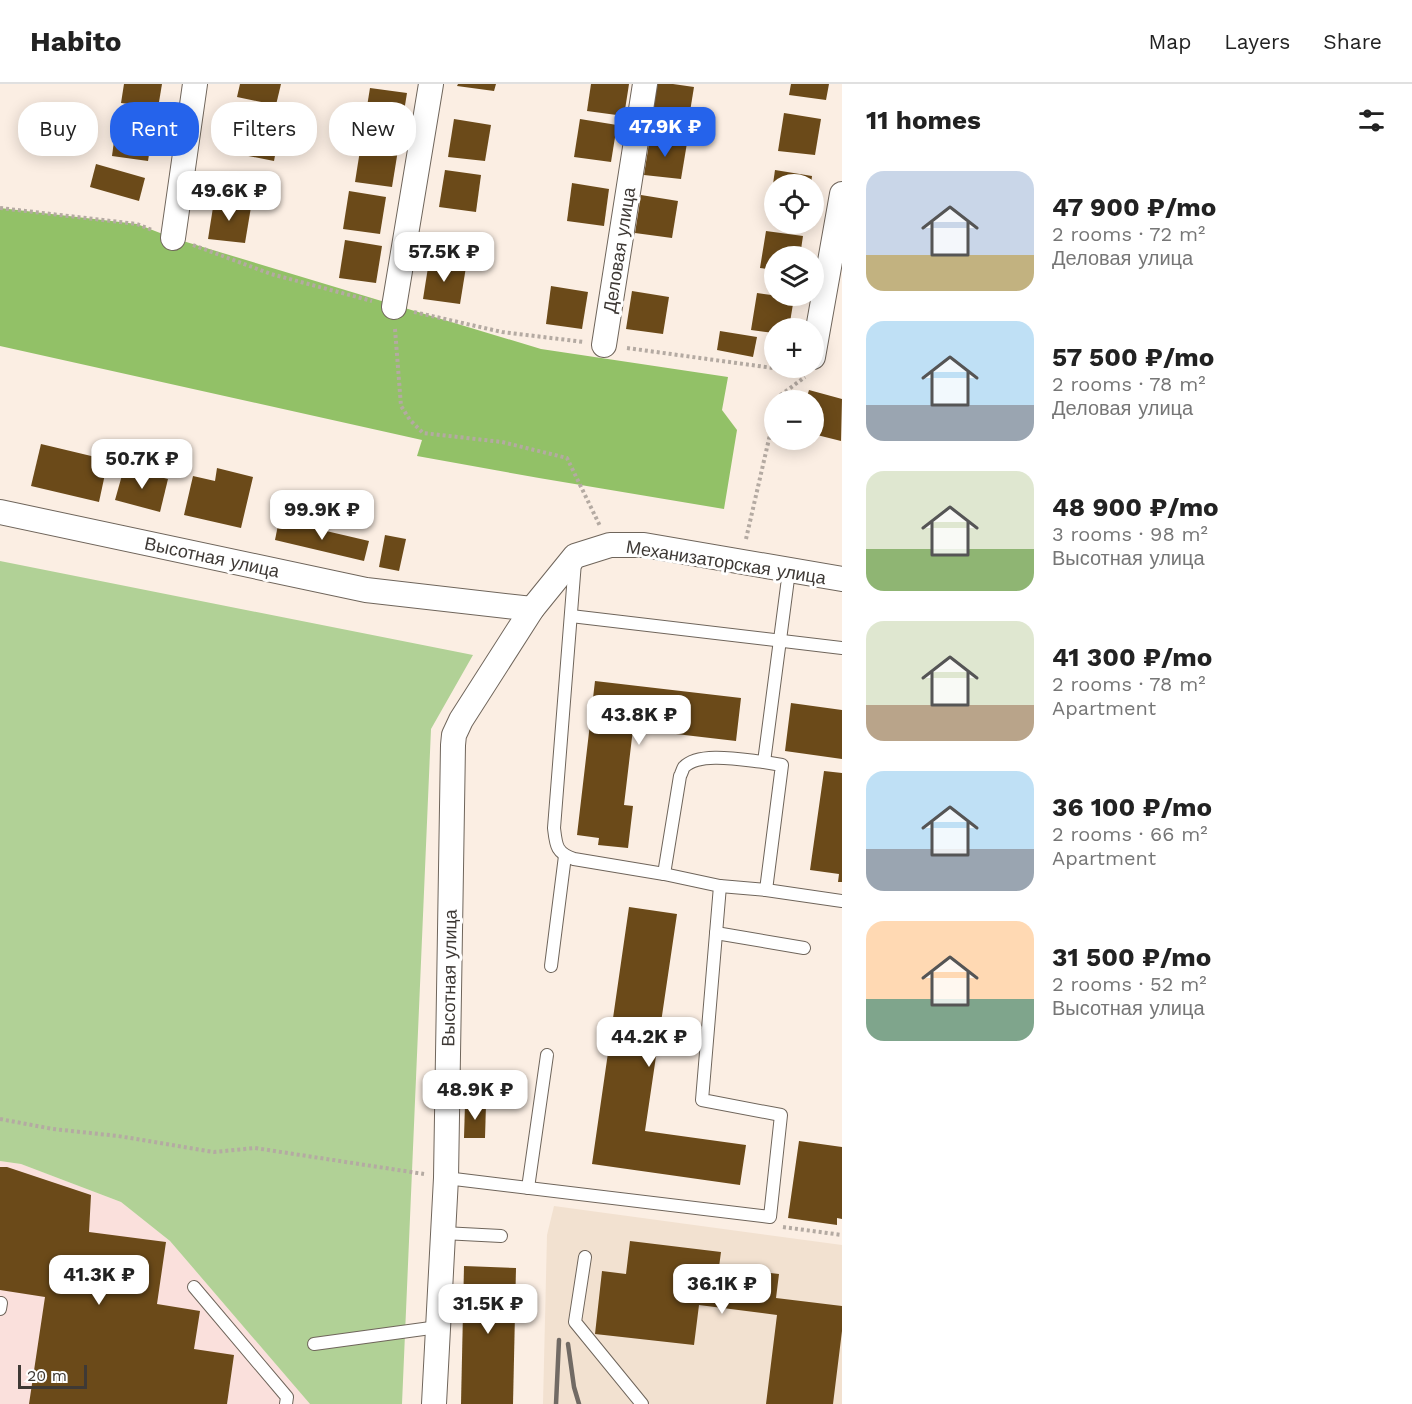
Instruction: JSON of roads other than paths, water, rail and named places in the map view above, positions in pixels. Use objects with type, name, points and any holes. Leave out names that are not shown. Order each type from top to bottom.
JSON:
[{"type":"street","points":[[173,238],[195,84]]},
{"type":"street","points":[[394,307],[431,84]]},
{"type":"street","name":"Деловая улица","points":[[604,345],[645,84]]},
{"type":"street","points":[[820,318],[842,194]]},
{"type":"street","name":"Высотная улица","points":[[0,512],[366,590],[532,609]]},
{"type":"street","name":"Механизаторская улица","points":[[575,556],[610,545],[644,545],[842,579]]},
{"type":"street","name":"Высотная улица","points":[[434,1404],[446,1178],[454,735],[461,720],[532,609],[575,556]]},
{"type":"lane","points":[[575,556],[554,828],[558,849],[565,856],[588,862],[720,886],[842,901]]},
{"type":"lane","points":[[764,762],[789,571]]},
{"type":"lane","points":[[571,616],[842,648]]},
{"type":"lane","points":[[664,874],[680,776],[684,768],[693,761],[712,757],[764,762],[782,765],[766,890]]},
{"type":"lane","points":[[551,966],[565,856]]},
{"type":"lane","points":[[446,1178],[770,1217],[781,1115],[702,1100],[720,886]]},
{"type":"lane","points":[[716,933],[804,948]]},
{"type":"lane","points":[[528,1188],[547,1054]]},
{"type":"lane","points":[[443,1233],[501,1236]]},
{"type":"lane","points":[[585,1257],[575,1322],[642,1404]]},
{"type":"lane","points":[[194,1287],[287,1397],[286,1404]]},
{"type":"lane","points":[[314,1344],[438,1327]]},
{"type":"railway","points":[[556,1404],[559,1340]]},
{"type":"railway","points":[[568,1344],[574,1387],[579,1404]]}]
